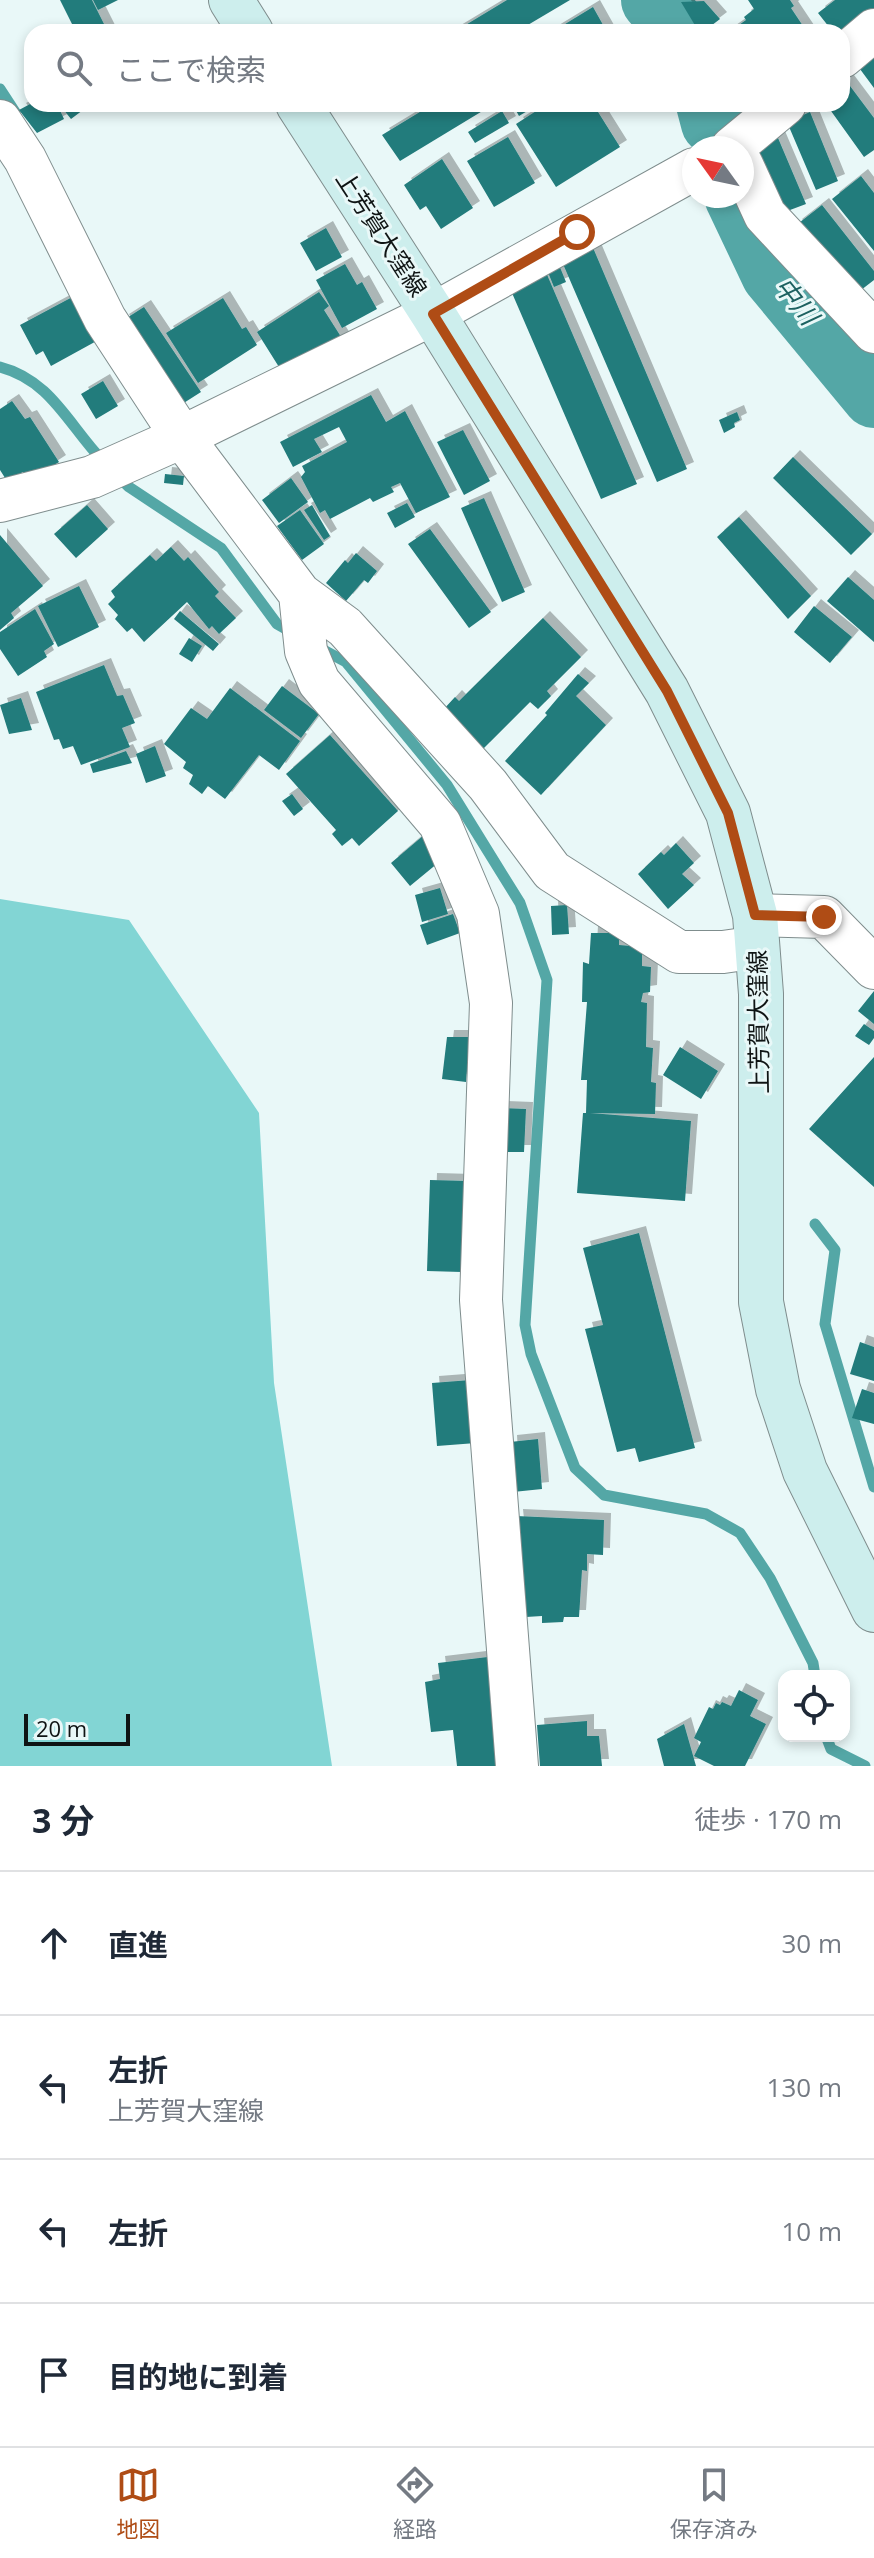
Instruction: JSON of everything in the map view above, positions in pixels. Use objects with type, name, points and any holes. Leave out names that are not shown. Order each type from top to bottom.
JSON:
[{"type":"main road","points":[[231,0],[246,24]]},
{"type":"main road","name":"上芳賀大窪線","points":[[303,112],[433,314],[667,691],[728,813],[756,931],[761,994],[761,1302],[778,1389],[805,1471],[874,1610]]},
{"type":"street","points":[[850,50],[874,30]]},
{"type":"street","points":[[748,136],[776,112]]},
{"type":"street","points":[[0,121],[25,159],[105,319],[182,437],[301,601],[345,627],[488,785],[552,871],[679,952],[723,952],[756,931],[824,917],[874,968]]},
{"type":"street","points":[[0,501],[92,477],[182,437],[433,314],[682,176]]},
{"type":"street","points":[[754,191],[765,215],[874,332]]},
{"type":"street","points":[[301,601],[306,651],[319,682],[440,824],[478,914],[491,1003],[481,1300],[517,1766]]},
{"type":"shaded area","points":[[0,899],[129,920],[259,1113],[274,1383],[332,1766],[0,1766]]},
{"type":"building","points":[[60,0],[92,0],[104,24],[72,24]]},
{"type":"building","points":[[93,0],[118,0],[98,10]]},
{"type":"building","points":[[507,0],[570,0],[530,24],[467,24]]},
{"type":"building","points":[[748,0],[790,0],[794,6],[791,8],[802,24],[740,24],[754,9]]},
{"type":"building","points":[[835,0],[874,0],[874,16],[850,28],[850,24],[827,24],[818,13]]},
{"type":"building","points":[[704,1],[720,19],[713,24],[694,24],[681,2]]},
{"type":"building","points":[[593,7],[603,24],[565,24]]},
{"type":"building","points":[[874,53],[874,88],[857,65]]},
{"type":"building","points":[[850,86],[874,118],[874,150],[864,157],[832,112],[850,112]]},
{"type":"building","points":[[24,107],[24,112],[61,112],[64,119],[37,133],[19,110]]},
{"type":"building","points":[[65,112],[80,112],[71,119]]},
{"type":"building","points":[[420,112],[481,112],[400,161],[382,135]]},
{"type":"building","points":[[500,112],[509,123],[475,143],[468,132]]},
{"type":"building","points":[[535,112],[598,112],[620,147],[556,187],[516,124]]},
{"type":"building","points":[[810,112],[838,181],[816,190],[787,122]]},
{"type":"building","points":[[508,137],[535,183],[494,207],[467,161]]},
{"type":"building","points":[[778,138],[806,204],[782,213],[755,147]]},
{"type":"building","points":[[442,159],[473,208],[441,229],[426,206],[420,210],[404,185]]},
{"type":"building","points":[[861,176],[874,193],[874,251],[832,199]]},
{"type":"building","points":[[822,205],[874,271],[874,280],[852,297],[795,226]]},
{"type":"building","points":[[326,228],[342,257],[316,271],[300,243]]},
{"type":"building","points":[[591,243],[687,469],[657,482],[560,257]]},
{"type":"building","points":[[557,260],[566,282],[554,287],[545,265]]},
{"type":"building","points":[[345,264],[357,285],[362,282],[377,309],[342,328],[316,280]]},
{"type":"building","points":[[545,270],[637,484],[601,499],[509,286]]},
{"type":"building","points":[[319,292],[329,306],[324,310],[343,340],[284,375],[257,332]]},
{"type":"building","points":[[78,294],[102,338],[51,366],[43,351],[36,355],[20,325]]},
{"type":"building","points":[[223,298],[242,329],[246,327],[257,345],[198,383],[166,333]]},
{"type":"building","points":[[144,307],[201,392],[179,406],[122,321]]},
{"type":"building","points":[[103,381],[118,406],[96,419],[81,394]]},
{"type":"building","points":[[371,395],[386,422],[405,411],[450,497],[416,513],[400,483],[391,487],[394,492],[373,502],[370,498],[330,519],[325,510],[320,513],[301,477],[305,472],[302,466],[347,442],[339,427],[314,439],[322,452],[293,467],[280,442]]},
{"type":"building","points":[[12,401],[25,419],[30,417],[59,462],[30,481],[23,472],[7,481],[0,470],[0,409]]},
{"type":"building","points":[[737,412],[740,420],[724,433],[719,420]]},
{"type":"building","points":[[463,430],[490,481],[464,495],[437,442]]},
{"type":"building","points":[[793,457],[872,534],[851,555],[773,478]]},
{"type":"building","points":[[165,474],[184,476],[183,485],[164,483]]},
{"type":"building","points":[[291,478],[308,502],[279,523],[262,500]]},
{"type":"building","points":[[484,498],[525,592],[502,602],[461,508]]},
{"type":"building","points":[[407,503],[415,517],[395,528],[387,513]]},
{"type":"building","points":[[87,505],[108,529],[76,558],[54,534]]},
{"type":"building","points":[[312,505],[330,536],[324,540],[304,510]]},
{"type":"building","points":[[300,510],[324,544],[302,560],[277,526]]},
{"type":"building","points":[[739,517],[811,596],[788,619],[717,537]]},
{"type":"building","points":[[430,529],[491,612],[469,628],[408,544]]},
{"type":"building","points":[[0,535],[43,586],[11,613],[14,618],[0,630]]},
{"type":"building","points":[[171,547],[184,561],[188,557],[219,592],[215,596],[236,618],[219,634],[212,626],[209,629],[187,602],[144,642],[132,628],[127,632],[115,619],[118,615],[108,604],[115,597],[111,591],[150,555],[156,561]]},
{"type":"building","points":[[356,553],[377,571],[368,583],[364,580],[346,601],[326,583],[345,560],[348,563]]},
{"type":"building","points":[[848,577],[874,600],[874,642],[827,601]]},
{"type":"building","points":[[79,586],[99,627],[58,647],[38,606]]},
{"type":"building","points":[[814,606],[852,637],[830,663],[794,632]]},
{"type":"building","points":[[35,609],[54,644],[44,651],[47,657],[18,676],[0,649],[0,632]]},
{"type":"building","points":[[180,611],[219,644],[213,651],[174,619]]},
{"type":"building","points":[[543,618],[581,657],[547,691],[551,696],[538,709],[530,702],[483,749],[443,710],[455,697],[459,701]]},
{"type":"building","points":[[189,638],[202,646],[192,662],[179,654]]},
{"type":"building","points":[[104,665],[117,696],[123,695],[135,723],[122,728],[130,747],[81,765],[73,746],[63,749],[59,739],[54,740],[36,692]]},
{"type":"building","points":[[578,674],[589,683],[576,696],[606,725],[541,795],[505,761],[547,715],[545,713]]},
{"type":"building","points":[[282,686],[319,714],[301,738],[264,710]]},
{"type":"building","points":[[230,688],[300,741],[279,770],[259,755],[225,799],[208,786],[202,794],[189,784],[193,775],[183,768],[186,762],[164,744],[191,708],[207,719]]},
{"type":"building","points":[[21,698],[32,730],[9,734],[0,705]]},
{"type":"building","points":[[330,735],[398,811],[359,846],[352,838],[342,846],[332,834],[336,830],[286,774]]},
{"type":"building","points":[[155,746],[166,776],[146,783],[136,754]]},
{"type":"building","points":[[126,751],[132,763],[93,773],[90,764]]},
{"type":"building","points":[[292,794],[303,809],[294,816],[282,801]]},
{"type":"building","points":[[424,835],[444,858],[410,886],[391,863]]},
{"type":"building","points":[[676,843],[694,863],[682,874],[694,885],[668,909],[638,874],[661,852],[664,855]]},
{"type":"building","points":[[440,888],[448,914],[422,922],[415,895]]},
{"type":"building","points":[[567,905],[569,934],[552,935],[551,906]]},
{"type":"building","points":[[453,914],[460,933],[427,945],[420,925]]},
{"type":"building","points":[[591,933],[619,933],[619,945],[642,947],[642,966],[651,967],[650,992],[643,993],[641,1002],[647,1003],[646,1047],[653,1048],[651,1082],[656,1083],[655,1114],[590,1113],[691,1121],[685,1201],[577,1193],[587,1080],[581,1080],[587,1002],[582,1002],[583,962],[589,964]]},
{"type":"building","points":[[874,991],[874,1024],[858,1011]]},
{"type":"building","points":[[864,1024],[874,1031],[869,1045],[855,1036]]},
{"type":"building","points":[[447,1037],[470,1037],[466,1082],[442,1079]]},
{"type":"building","points":[[680,1047],[718,1071],[701,1099],[663,1075]]},
{"type":"building","points":[[874,1057],[874,1187],[809,1129]]},
{"type":"building","points":[[500,1108],[526,1109],[524,1152],[499,1152]]},
{"type":"building","points":[[430,1180],[466,1181],[462,1272],[427,1271]]},
{"type":"building","points":[[639,1233],[695,1448],[639,1462],[635,1448],[617,1452],[585,1329],[603,1325],[583,1248]]},
{"type":"building","points":[[860,1342],[874,1347],[874,1381],[850,1374]]},
{"type":"building","points":[[471,1380],[476,1443],[437,1446],[432,1383]]},
{"type":"building","points":[[862,1389],[874,1393],[874,1424],[852,1418]]},
{"type":"building","points":[[538,1439],[542,1489],[513,1492],[510,1442]]},
{"type":"building","points":[[516,1516],[604,1520],[603,1555],[587,1554],[587,1571],[582,1570],[579,1617],[564,1617],[563,1622],[542,1623],[542,1616],[526,1617]]},
{"type":"building","points":[[496,1656],[504,1766],[457,1766],[453,1730],[431,1732],[425,1682],[440,1679],[438,1663]]},
{"type":"building","points":[[739,1690],[758,1700],[750,1716],[766,1724],[745,1766],[714,1766],[694,1756],[701,1742],[694,1738],[709,1707],[713,1709],[716,1703],[720,1705],[722,1702],[731,1706]]},
{"type":"building","points":[[587,1721],[587,1736],[599,1736],[602,1766],[540,1766],[537,1725]]},
{"type":"building","points":[[684,1724],[696,1766],[664,1766],[657,1739]]},
{"type":"waterway","name":"中川","points":[[653,0],[673,24]]},
{"type":"waterway","points":[[0,89],[15,112]]},
{"type":"waterway","name":"中川","points":[[710,112],[713,123]]},
{"type":"waterway","name":"中川","points":[[742,208],[773,274],[874,396]]},
{"type":"waterway","points":[[0,367],[18,373],[46,393],[103,461]]},
{"type":"waterway","points":[[118,476],[129,487],[221,548],[277,624],[293,633]]},
{"type":"waterway","points":[[318,647],[346,662],[447,785],[520,903],[547,980],[525,1325],[531,1354],[575,1468],[604,1495],[706,1514],[740,1533],[770,1578],[814,1670]]},
{"type":"waterway","points":[[815,1224],[835,1250],[825,1324],[874,1487]]},
{"type":"waterway","points":[[828,1742],[831,1749],[865,1766]]},
{"type":"route","points":[[577,232],[433,314],[667,691],[728,813],[755,915],[824,917]]}]
